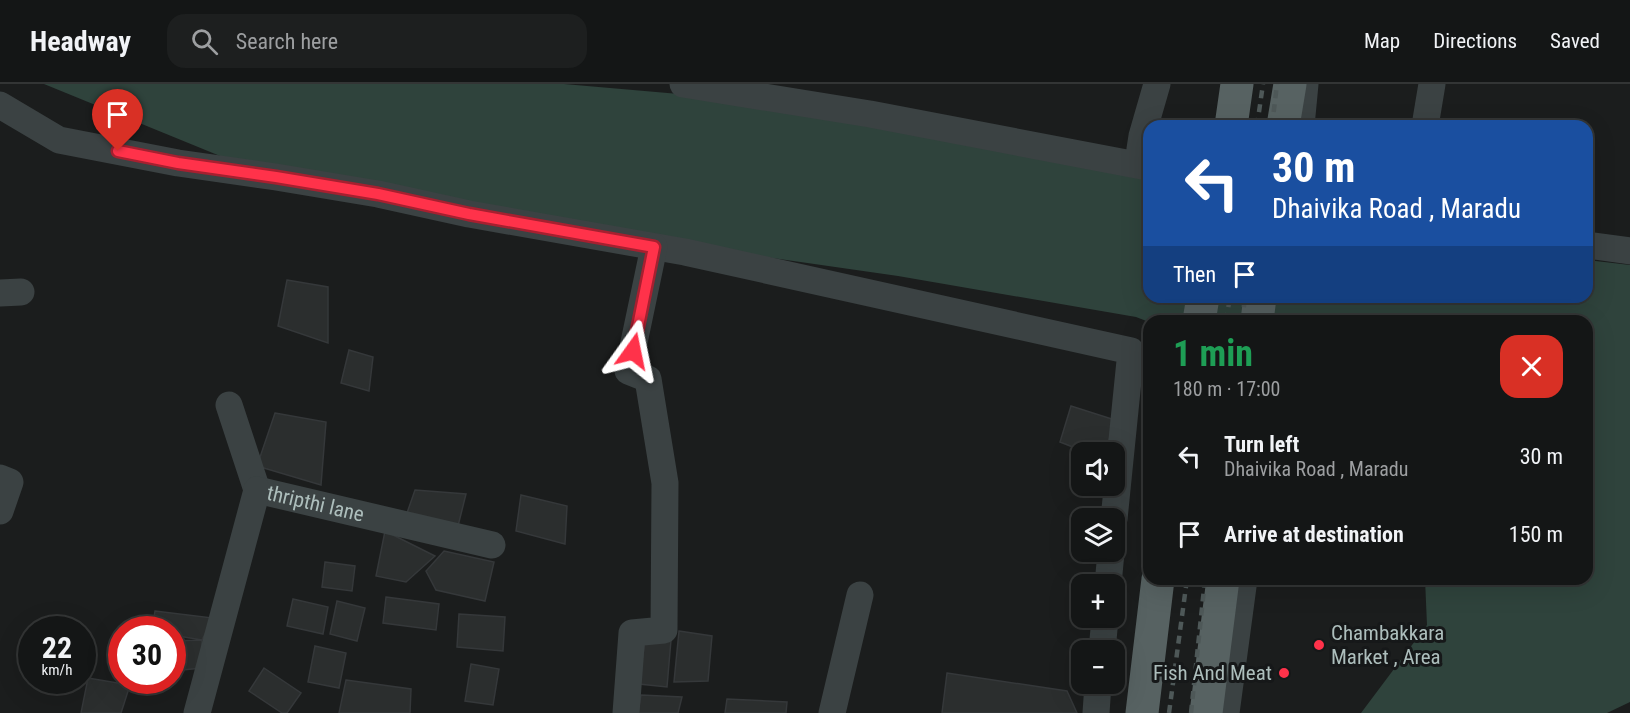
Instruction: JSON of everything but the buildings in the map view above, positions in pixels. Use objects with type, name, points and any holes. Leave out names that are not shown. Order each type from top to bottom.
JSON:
[{"type":"main road","points":[[1232,120],[1237,84]]},
{"type":"main road","points":[[1285,120],[1290,84]]},
{"type":"main road","points":[[1142,713],[1157,585]]},
{"type":"main road","points":[[1206,713],[1222,585]]},
{"type":"street","points":[[683,84],[870,114],[1143,167]]},
{"type":"street","points":[[1147,120],[1157,84]]},
{"type":"street","points":[[1302,120],[1305,84]]},
{"type":"street","points":[[1426,120],[1432,84]]},
{"type":"street","points":[[0,105],[59,140],[178,163],[378,194],[469,214],[686,252],[1140,354],[1116,508]]},
{"type":"street","points":[[1143,133],[1140,149],[1143,160]]},
{"type":"street","points":[[626,713],[632,633],[664,630],[665,483],[648,378],[628,371],[654,247]]},
{"type":"street","points":[[1593,247],[1630,251]]},
{"type":"street","points":[[229,405],[258,490]]},
{"type":"street","points":[[0,478],[10,482],[0,511]]},
{"type":"street","name":"thripthi lane","points":[[197,713],[258,490],[492,545]]},
{"type":"street","points":[[1226,713],[1243,585]]},
{"type":"street","points":[[832,713],[860,595]]},
{"type":"street","points":[[1096,713],[1097,694]]},
{"type":"shaded area","points":[[44,84],[564,84],[725,98],[1143,175],[1143,303],[1593,303],[1593,261],[1630,265],[1630,702],[1607,713],[1361,713],[1427,625],[1425,585],[1593,585],[1593,315],[1143,315],[1143,320],[898,276],[676,244],[225,158]]},
{"type":"railway","points":[[1258,120],[1263,84]]},
{"type":"railway","points":[[1273,120],[1277,84]]},
{"type":"railway","points":[[1227,315],[1229,303]]},
{"type":"railway","points":[[1243,315],[1244,303]]},
{"type":"railway","points":[[1169,713],[1186,585]]},
{"type":"railway","points":[[1191,713],[1204,585]]},
{"type":"place","name":"Chambakkara Market , Area","points":[[1319,645]]},
{"type":"place","name":"Fish And Meat","points":[[1284,673]]},
{"type":"route","points":[[118,151],[178,163],[378,194],[469,214],[654,247],[633,351]]}]
